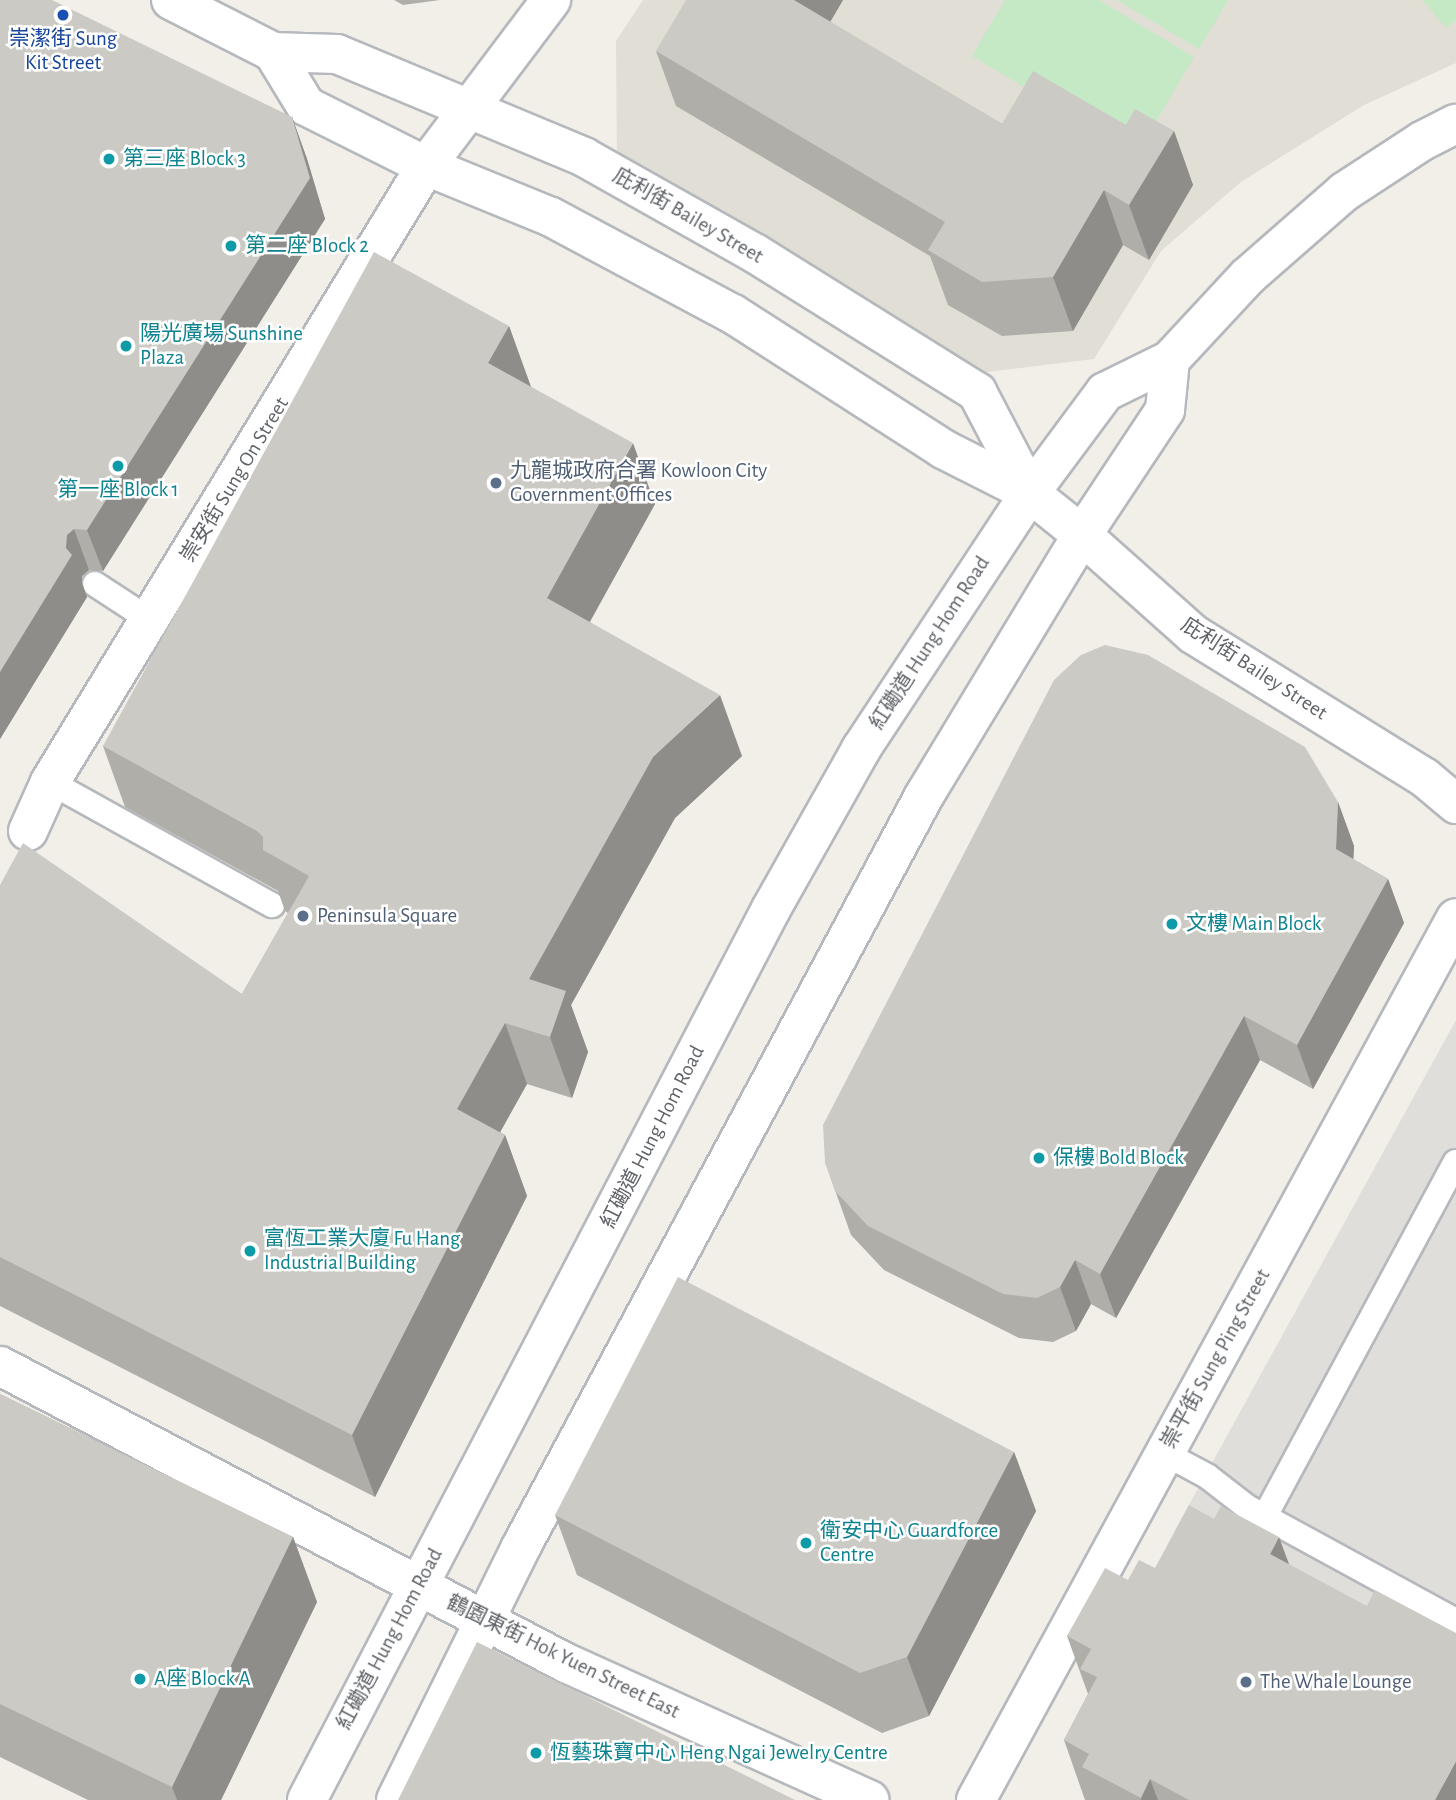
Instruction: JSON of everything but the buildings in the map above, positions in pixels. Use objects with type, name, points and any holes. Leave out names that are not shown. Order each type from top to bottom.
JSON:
[{"type":"main road","name":"庇利街 Bailey Street","points":[[170,0],[273,52],[337,54],[584,158],[756,254],[977,392],[1030,493]]},
{"type":"main road","name":"崇安街 Sung On Street","points":[[28,831],[50,782],[426,166],[551,0]]},
{"type":"main road","name":"庇利街 Bailey Street","points":[[273,52],[306,106],[426,166],[551,217],[733,314],[943,449],[1030,493],[1082,535],[1193,634],[1424,777],[1456,804]]},
{"type":"main road","points":[[396,1800],[484,1619],[924,796],[1082,535],[1165,410],[1170,360],[1247,277],[1303,226],[1386,163],[1456,124]]},
{"type":"main road","name":"紅磡道 Hung Hom Road","points":[[307,1800],[417,1584],[790,874],[861,749],[1030,493],[1105,392],[1170,360]]},
{"type":"main road","name":"崇平街 Sung Ping Street","points":[[976,1800],[1456,918]]},
{"type":"main road","name":"鶴園東街 Hok Yuen Street East","points":[[0,1366],[566,1663],[870,1800]]},
{"type":"lane","points":[[94,584],[150,620]]},
{"type":"lane","points":[[50,782],[272,905]]},
{"type":"lane","points":[[1265,1516],[1456,1162]]},
{"type":"lane","points":[[1164,1453],[1207,1476],[1265,1516],[1456,1621]]},
{"type":"shaded area","points":[[643,0],[1456,0],[1456,63],[1364,105],[1241,182],[1161,251],[1094,359],[979,373],[617,165],[616,41]]},
{"type":"shaded area","points":[[1456,1020],[1456,1686],[1174,1532]]},
{"type":"green space","points":[[1005,0],[1099,0],[1194,57],[1137,154],[972,56]]},
{"type":"green space","points":[[1117,0],[1228,0],[1199,49]]},
{"type":"green space","points":[[1422,0],[1456,0],[1456,20],[1446,28]]},
{"type":"place","name":"崇潔街 Sung Kit Street","points":[[63,15]]},
{"type":"place","name":"第三座 Block 3","points":[[109,159]]},
{"type":"place","name":"第二座 Block 2","points":[[231,246]]},
{"type":"place","name":"陽光廣場 Sunshine Plaza","points":[[126,346]]},
{"type":"place","name":"第一座 Block 1","points":[[118,466]]},
{"type":"place","name":"九龍城政府合署 Kowloon City Government Offices","points":[[496,483]]},
{"type":"place","name":"Peninsula Square","points":[[303,916]]},
{"type":"place","name":"文樓 Main Block","points":[[1172,924]]},
{"type":"place","name":"保樓 Bold Block","points":[[1039,1158]]},
{"type":"place","name":"富恆工業大廈 Fu Hang Industrial Building","points":[[250,1251]]},
{"type":"place","name":"衛安中心 Guardforce Centre","points":[[806,1543]]},
{"type":"place","name":"A座 Block A","points":[[140,1679]]},
{"type":"place","name":"The Whale Lounge","points":[[1246,1682]]},
{"type":"place","name":"恆藝珠寶中心 Heng Ngai Jewelry Centre","points":[[536,1753]]}]
